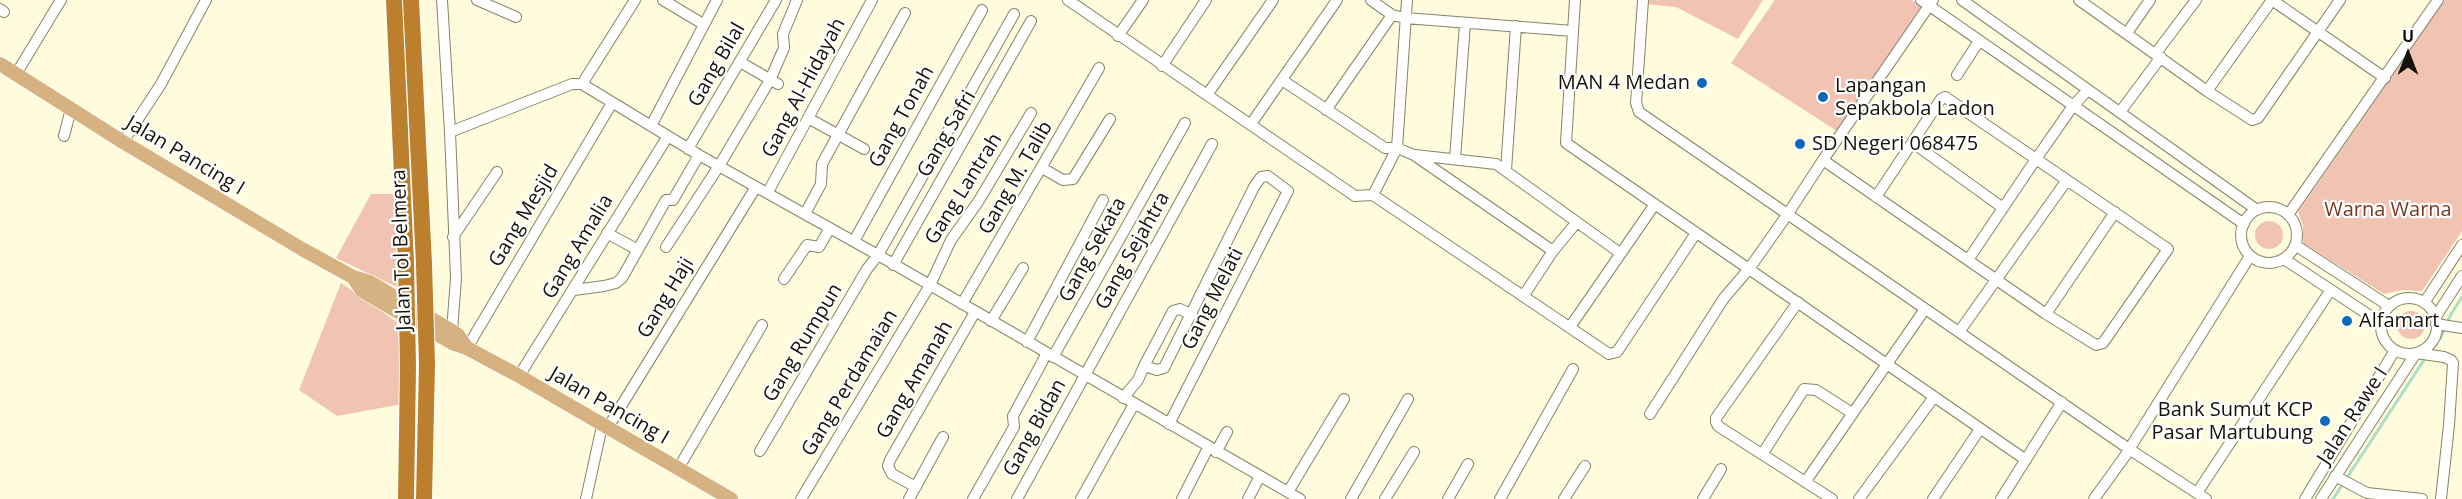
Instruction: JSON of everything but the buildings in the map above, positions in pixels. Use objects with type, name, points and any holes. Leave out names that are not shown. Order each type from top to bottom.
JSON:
[{"type":"highway","name":"Jalan Tol Belmera","points":[[394,0],[406,263],[408,367],[406,499]]},
{"type":"highway","name":"Jalan Tol Belmera","points":[[411,0],[427,365],[424,499]]},
{"type":"main road","name":"Jalan Pancing I","points":[[0,64],[123,142],[353,277],[370,282],[452,331],[458,335],[467,348]]},
{"type":"main road","name":"Jalan Pancing I","points":[[353,277],[362,291],[452,343],[467,348],[519,376],[730,499]]},
{"type":"street","points":[[16,74],[61,0]]},
{"type":"street","points":[[123,142],[161,84],[206,0]]},
{"type":"street","points":[[442,0],[450,132],[455,297],[452,331]]},
{"type":"street","points":[[477,0],[516,16]]},
{"type":"street","points":[[582,84],[635,0]]},
{"type":"street","points":[[663,0],[678,3],[703,24]]},
{"type":"street","points":[[651,126],[717,0]]},
{"type":"street","name":"Gang Bilal","points":[[688,149],[776,0]]},
{"type":"street","points":[[666,247],[774,82],[784,48],[783,34],[796,0]]},
{"type":"street","name":"Gang Al-Hidayah","points":[[768,192],[872,0]]},
{"type":"street","points":[[1068,0],[1355,196],[1373,195],[1609,354],[1617,352],[1696,233]]},
{"type":"street","points":[[1118,36],[1143,0]]},
{"type":"street","points":[[1162,66],[1206,0]]},
{"type":"street","points":[[1207,95],[1273,0]]},
{"type":"street","points":[[1251,124],[1337,0]]},
{"type":"street","points":[[1371,0],[1392,15],[1405,18],[1573,31]]},
{"type":"street","points":[[1373,195],[1397,148],[1407,0]]},
{"type":"street","points":[[1575,0],[1566,143],[2026,460]]},
{"type":"street","points":[[1643,0],[1636,103],[1639,112],[2129,449],[2202,496],[2330,291]]},
{"type":"street","points":[[1962,0],[2257,210]]},
{"type":"street","points":[[2079,0],[2207,91],[2252,120],[2258,118],[2340,0]]},
{"type":"street","points":[[2127,33],[2150,0]]},
{"type":"street","points":[[2120,112],[2196,0]]},
{"type":"street","points":[[2207,91],[2272,0],[2385,78]]},
{"type":"street","points":[[2288,215],[2438,0]]},
{"type":"street","points":[[1650,414],[1724,298],[1749,269],[1787,215],[1928,2],[1979,41],[2244,224]]},
{"type":"street","name":"Gang Tonah","points":[[854,241],[982,10]]},
{"type":"street","points":[[805,214],[821,184],[822,164],[905,13]]},
{"type":"street","name":"Gang Rumpun","points":[[760,451],[867,268],[878,255],[1014,14]]},
{"type":"street","points":[[1326,110],[1392,15]]},
{"type":"street","name":"Gang Safri","points":[[893,265],[1031,21]]},
{"type":"street","points":[[1455,159],[1465,23]]},
{"type":"street","points":[[1506,170],[1516,26]]},
{"type":"street","points":[[1957,75],[1979,41]]},
{"type":"street","points":[[740,62],[774,82]]},
{"type":"street","name":"Gang M. Talib","points":[[962,304],[1100,68]]},
{"type":"street","points":[[1282,80],[1385,148],[1397,148],[1414,155],[1553,251]]},
{"type":"street","points":[[450,132],[572,84],[582,84],[688,149],[854,241],[1300,499]]},
{"type":"street","points":[[1968,260],[2073,106],[2088,90]]},
{"type":"street","points":[[1822,160],[2046,314],[2100,345],[2167,252],[2168,247],[1945,97],[1941,99],[1876,197]]},
{"type":"street","name":"Gang Mesjid","points":[[467,348],[612,103]]},
{"type":"street","points":[[64,136],[71,110]]},
{"type":"street","name":"Gang Lantrah","points":[[930,285],[951,240],[978,202],[1032,113]]},
{"type":"street","points":[[808,118],[864,148]]},
{"type":"street","points":[[1042,168],[1063,180],[1075,177],[1110,119]]},
{"type":"street","name":"Gang Sekata","points":[[973,499],[1014,427],[1013,416],[1185,123]]},
{"type":"street","name":"Gang Amalia","points":[[519,376],[668,136]]},
{"type":"street","name":"Gang Sejahtra","points":[[1085,375],[1212,144]]},
{"type":"street","points":[[1913,144],[2003,208]]},
{"type":"street","points":[[574,290],[616,283],[622,278],[666,200],[673,200],[699,155]]},
{"type":"street","points":[[1414,155],[1492,162],[1620,253]]},
{"type":"street","points":[[453,238],[497,172]]},
{"type":"street","name":"Gang Melati","points":[[1169,424],[1288,191],[1268,176],[1261,177],[1192,315]]},
{"type":"street","points":[[1959,332],[2067,180]]},
{"type":"street","name":"Gang Haji","points":[[586,499],[605,428],[756,187]]},
{"type":"street","points":[[1027,342],[1103,200]]},
{"type":"street","points":[[1570,327],[1655,204]]},
{"type":"street","points":[[2273,208],[2288,215],[2296,229],[2295,244],[2284,259],[2266,263],[2250,256],[2242,241],[2244,224],[2257,210],[2273,208]]},
{"type":"street","points":[[2046,314],[2115,212]]},
{"type":"street","points":[[1524,295],[1553,251],[1576,223]]},
{"type":"street","points":[[784,279],[807,244],[819,248],[830,228]]},
{"type":"street","points":[[607,233],[638,250]]},
{"type":"street","points":[[2295,244],[2389,306]]},
{"type":"street","points":[[2424,303],[2462,245]]},
{"type":"street","points":[[2094,499],[2129,449],[2250,256]]},
{"type":"street","points":[[2284,259],[2381,323]]},
{"type":"street","points":[[991,321],[1023,268]]},
{"type":"street","points":[[2423,355],[2436,331],[2436,321],[2462,276]]},
{"type":"street","name":"Gang Perdamaian","points":[[801,499],[930,285]]},
{"type":"street","points":[[2441,499],[2453,363],[2444,357],[2405,354],[2395,350],[2384,338],[2381,323],[2389,306],[2406,298],[2424,303],[2436,321],[2462,328]]},
{"type":"street","points":[[1798,302],[1716,418],[1718,426],[1832,499]]},
{"type":"street","points":[[1123,398],[1138,380],[1144,366],[1173,310],[1180,309],[1192,315],[1164,368],[1157,370],[1144,366]]},
{"type":"street","points":[[1806,481],[1925,309]]},
{"type":"street","name":"Gang Amanah","points":[[916,487],[892,474],[888,466],[890,460],[975,312]]},
{"type":"street","points":[[678,468],[762,325]]},
{"type":"street","name":"Jalan Rawe I","points":[[2305,499],[2395,350]]},
{"type":"street","name":"Jalan Rawe I","points":[[2321,499],[2341,480],[2423,355]]},
{"type":"street","points":[[1500,499],[1573,369]]},
{"type":"street","name":"Gang Bidan","points":[[1017,499],[1085,375]]},
{"type":"street","points":[[1763,453],[1804,389],[1815,390],[1852,413]]},
{"type":"street","points":[[1859,499],[1934,397]]},
{"type":"street","points":[[1288,492],[1344,399]]},
{"type":"street","points":[[1351,499],[1408,399]]},
{"type":"street","points":[[2001,499],[2062,402]]},
{"type":"street","points":[[1081,499],[1134,404]]},
{"type":"street","points":[[1933,499],[1980,429]]},
{"type":"street","points":[[1182,499],[1212,450],[1227,432]]},
{"type":"street","points":[[909,499],[943,437]]},
{"type":"street","points":[[1385,499],[1414,452]]},
{"type":"street","points":[[1449,499],[1468,464]]},
{"type":"street","points":[[1564,499],[1586,466]]},
{"type":"street","points":[[1703,499],[1721,468]]},
{"type":"street","points":[[1248,499],[1260,476]]},
{"type":"street","points":[[2341,480],[2367,493],[2422,499]]},
{"type":"green space","points":[[1645,0],[1763,0],[1738,39],[1676,7],[1645,4]]},
{"type":"green space","name":"Lapangan Sepakbola Ladon","points":[[1775,0],[1912,0],[1923,7],[1837,131],[1731,63]]},
{"type":"green space","name":"Warna Warna","points":[[2445,0],[2462,0],[2462,231],[2422,291],[2402,290],[2384,294],[2303,243],[2303,225],[2298,212]]},
{"type":"green space","points":[[371,194],[395,194],[397,287],[336,258]]},
{"type":"green space","points":[[2269,221],[2279,225],[2283,235],[2279,245],[2269,249],[2259,245],[2255,235],[2259,225]]},
{"type":"green space","points":[[341,283],[397,322],[408,403],[337,416],[299,390]]},
{"type":"green space","points":[[2411,311],[2421,315],[2425,325],[2421,335],[2411,339],[2401,335],[2397,325],[2401,315]]},
{"type":"waterway","points":[[2430,352],[2441,337],[2451,314],[2462,297]]},
{"type":"waterway","points":[[2333,499],[2426,357]]},
{"type":"place","name":"MAN 4 Medan","points":[[1702,83]]},
{"type":"place","name":"Lapangan Sepakbola Ladon","points":[[1823,97]]},
{"type":"place","name":"SD Negeri 068475","points":[[1800,144]]},
{"type":"place","name":"Alfamart","points":[[2347,321]]},
{"type":"place","name":"Bank Sumut KCP Pasar Martubung","points":[[2325,421]]}]
